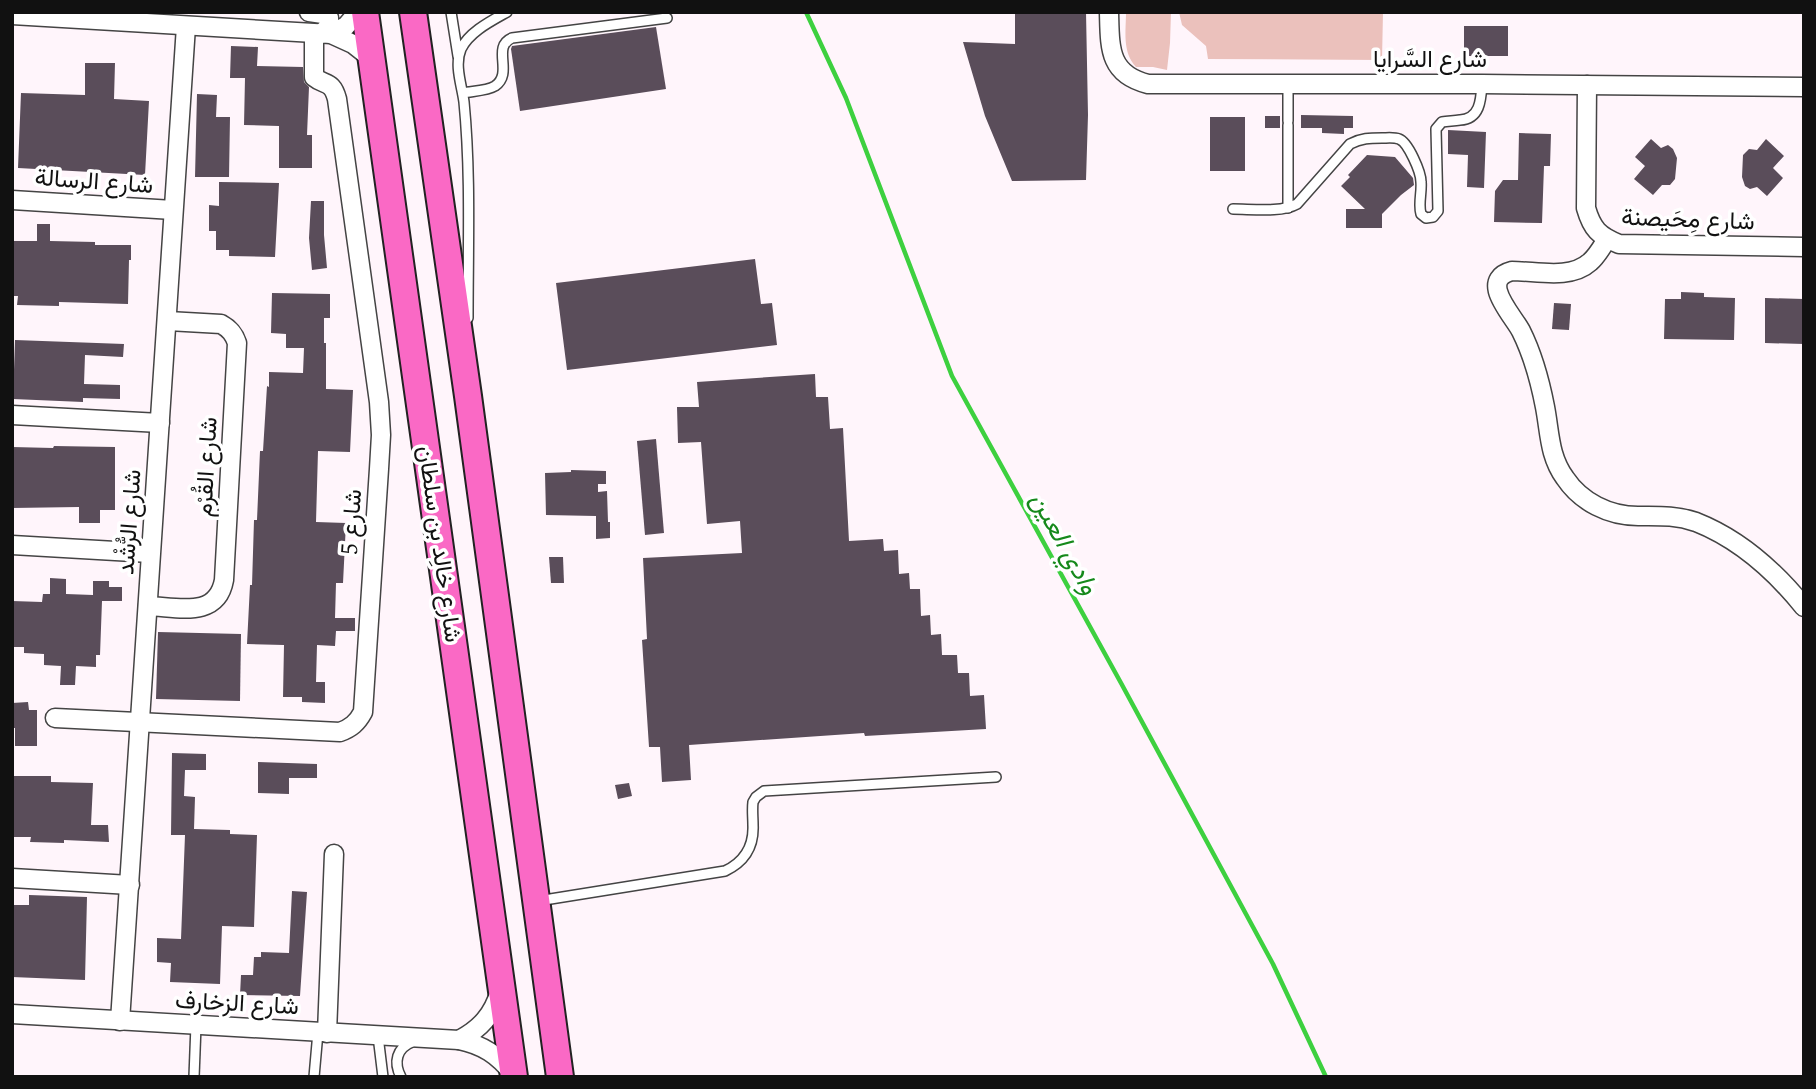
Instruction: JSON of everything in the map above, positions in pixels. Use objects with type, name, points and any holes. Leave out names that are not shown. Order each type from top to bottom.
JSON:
[{"type":"main road","name":"شارع خالِد بن سلطان","points":[[365,12],[514,1076]]},
{"type":"main road","name":"شارع خالِد بن سلطان","points":[[413,12],[560,1077]]},
{"type":"street","name":"شارع 5","points":[[55,718],[340,732],[358,722],[363,712],[379,469],[379,402],[337,99],[328,83],[314,77],[322,34],[329,26],[329,19],[323,14],[309,12]]},
{"type":"street","points":[[322,34],[346,26],[358,12]]},
{"type":"street","name":"شارع السَّرايا","points":[[1109,12],[1110,46],[1117,66],[1124,74],[1140,82],[1157,84],[1804,87]]},
{"type":"street","points":[[12,15],[70,15],[186,26],[322,34],[353,44],[372,59]]},
{"type":"street","name":"شارع الرُّشْد","points":[[120,1020],[186,26]]},
{"type":"street","name":"شارع مِحَيصنة","points":[[1587,85],[1586,208],[1597,232],[1619,244],[1804,247]]},
{"type":"street","name":"شارع الرسالة","points":[[12,200],[173,210]]},
{"type":"street","points":[[1607,239],[1593,260],[1582,268],[1568,272],[1512,271],[1503,274],[1497,287],[1499,297],[1521,331],[1534,365],[1546,411],[1551,452],[1558,468],[1575,491],[1597,507],[1624,515],[1666,515],[1681,518],[1730,539],[1769,569],[1804,607]]},
{"type":"street","name":"شارع القُرْم","points":[[148,606],[208,606],[217,599],[224,580],[237,343],[229,329],[221,324],[168,321]]},
{"type":"street","points":[[12,415],[160,423]]},
{"type":"street","points":[[12,545],[150,553]]},
{"type":"street","points":[[322,1032],[334,854]]},
{"type":"street","points":[[12,878],[130,885]]},
{"type":"street","points":[[459,1040],[471,1034],[491,1014],[500,988]]},
{"type":"street","name":"شارع الزخارف","points":[[12,1014],[459,1040],[484,1048],[495,1055],[514,1076]]},
{"type":"lane","points":[[451,12],[463,93],[468,172],[468,396]]},
{"type":"lane","points":[[458,62],[467,40],[488,17],[507,12]]},
{"type":"lane","points":[[463,93],[493,88],[498,84],[504,71],[502,47],[508,39],[667,19]]},
{"type":"lane","points":[[1288,84],[1288,208]]},
{"type":"lane","points":[[1233,209],[1288,208],[1297,204],[1350,144],[1362,138],[1395,138],[1405,143],[1419,172],[1421,214],[1426,218],[1433,217],[1438,211],[1436,130],[1439,124],[1445,121],[1466,120],[1476,112],[1481,99],[1482,84]]},
{"type":"lane","points":[[536,902],[725,871],[734,867],[747,853],[753,836],[753,802],[764,790],[996,777]]},
{"type":"lane","points":[[194,1077],[197,1025]]},
{"type":"lane","points":[[314,1077],[322,1032]]},
{"type":"lane","points":[[378,1036],[383,1077]]},
{"type":"lane","points":[[401,1077],[396,1066],[397,1055],[404,1045],[422,1038]]},
{"type":"shaded area","points":[[1126,12],[1171,12],[1167,70],[1136,67],[1129,55],[1126,41]]},
{"type":"shaded area","points":[[1179,12],[1383,12],[1382,60],[1208,59],[1206,46],[1182,25]]},
{"type":"building","points":[[1015,12],[1086,12],[1086,180],[1012,181],[985,116],[963,42],[1015,44]]},
{"type":"building","points":[[1464,26],[1508,26],[1508,56],[1464,56]]},
{"type":"building","points":[[656,27],[666,89],[520,111],[512,46]]},
{"type":"building","points":[[231,46],[258,47],[257,66],[303,67],[304,82],[309,87],[307,135],[312,135],[312,168],[279,168],[279,126],[244,125],[245,78],[230,78]]},
{"type":"building","points":[[85,63],[115,63],[114,99],[149,101],[145,175],[18,168],[21,93],[85,95]]},
{"type":"building","points":[[197,94],[217,95],[216,117],[230,117],[229,177],[195,177]]},
{"type":"building","points":[[1301,115],[1353,116],[1353,128],[1344,128],[1344,134],[1322,133],[1322,128],[1301,128]]},
{"type":"building","points":[[1265,116],[1280,116],[1280,128],[1265,128]]},
{"type":"building","points":[[1210,117],[1245,117],[1245,171],[1210,171]]},
{"type":"building","points":[[1448,130],[1486,132],[1484,188],[1467,187],[1468,155],[1448,154]]},
{"type":"building","points":[[1519,133],[1551,134],[1550,166],[1544,166],[1542,223],[1494,222],[1495,191],[1503,180],[1518,180]]},
{"type":"building","points":[[1651,139],[1661,148],[1668,145],[1677,158],[1675,179],[1670,185],[1662,185],[1653,195],[1634,179],[1645,166],[1635,157]]},
{"type":"building","points":[[1766,139],[1784,156],[1773,168],[1783,178],[1767,196],[1757,187],[1750,189],[1745,186],[1742,177],[1743,155],[1749,149],[1757,150]]},
{"type":"building","points":[[1367,155],[1395,157],[1413,178],[1414,185],[1382,214],[1382,228],[1346,228],[1346,209],[1365,209],[1341,186]]},
{"type":"building","points":[[219,182],[279,183],[275,257],[229,256],[229,250],[216,250],[216,231],[209,231],[209,205],[219,206]]},
{"type":"building","points":[[311,201],[324,201],[327,268],[312,270],[309,238]]},
{"type":"building","points":[[37,224],[50,224],[50,241],[131,245],[128,304],[59,302],[59,306],[17,305],[18,296],[12,296],[12,241],[37,241]]},
{"type":"building","points":[[755,259],[761,304],[772,303],[777,345],[567,370],[556,283]]},
{"type":"building","points":[[1681,292],[1704,293],[1704,297],[1735,298],[1734,340],[1664,339],[1665,299],[1681,299]]},
{"type":"building","points":[[272,293],[330,294],[330,318],[324,318],[326,389],[353,390],[350,452],[318,451],[316,522],[346,523],[343,583],[336,583],[335,618],[355,618],[355,631],[336,631],[335,646],[317,645],[316,682],[325,682],[325,703],[302,702],[302,697],[283,697],[284,645],[247,644],[254,520],[257,520],[260,451],[263,451],[269,372],[303,373],[304,348],[286,348],[286,334],[271,333]]},
{"type":"building","points":[[1765,298],[1804,299],[1804,344],[1765,343]]},
{"type":"building","points":[[1554,303],[1571,304],[1569,330],[1552,329]]},
{"type":"building","points":[[15,340],[124,344],[123,357],[85,355],[84,384],[120,385],[120,399],[83,398],[83,402],[13,399]]},
{"type":"building","points":[[815,374],[816,397],[828,397],[830,429],[843,428],[849,541],[883,539],[884,551],[898,550],[899,574],[909,573],[910,589],[920,589],[921,616],[930,615],[931,635],[941,634],[942,655],[957,655],[958,673],[969,673],[970,696],[984,695],[986,729],[865,736],[864,733],[689,745],[691,780],[662,782],[660,747],[649,747],[642,640],[647,639],[643,558],[742,553],[740,521],[707,524],[701,442],[678,443],[677,407],[699,407],[697,382]]},
{"type":"building","points":[[656,439],[664,533],[645,535],[637,441]]},
{"type":"building","points":[[12,447],[115,447],[115,510],[100,510],[100,523],[79,523],[79,507],[12,508]]},
{"type":"building","points":[[571,470],[606,471],[606,484],[598,484],[598,492],[607,491],[610,538],[596,539],[596,516],[546,515],[545,473]]},
{"type":"building","points":[[549,557],[563,557],[564,583],[551,583]]},
{"type":"building","points":[[50,578],[66,579],[66,594],[93,595],[93,581],[109,581],[109,587],[122,587],[122,601],[102,601],[100,655],[96,655],[96,667],[76,666],[75,685],[60,685],[61,666],[44,665],[44,654],[24,653],[24,647],[12,647],[12,601],[42,602],[43,594],[50,594]]},
{"type":"building","points":[[158,632],[241,634],[240,701],[156,699]]},
{"type":"building","points":[[28,702],[29,710],[37,710],[37,746],[15,746],[12,703]]},
{"type":"building","points":[[172,753],[206,754],[206,770],[185,770],[184,796],[195,797],[194,829],[230,830],[230,834],[257,835],[254,927],[222,926],[220,984],[170,982],[171,963],[157,962],[157,938],[181,939],[185,835],[171,835]]},
{"type":"building","points":[[258,762],[317,764],[317,778],[289,778],[289,794],[258,793]]},
{"type":"building","points":[[12,776],[51,776],[51,782],[93,783],[91,825],[108,825],[109,842],[30,842],[31,837],[12,837]]},
{"type":"building","points":[[629,783],[632,796],[618,799],[615,785]]},
{"type":"building","points":[[292,891],[307,892],[300,996],[240,995],[241,975],[253,975],[254,957],[261,957],[261,952],[289,953]]},
{"type":"building","points":[[29,895],[87,897],[85,980],[12,977],[12,905],[29,905]]},
{"type":"waterway","name":"وادي العين","points":[[806,12],[846,98],[952,376],[1273,964],[1326,1077]]}]
